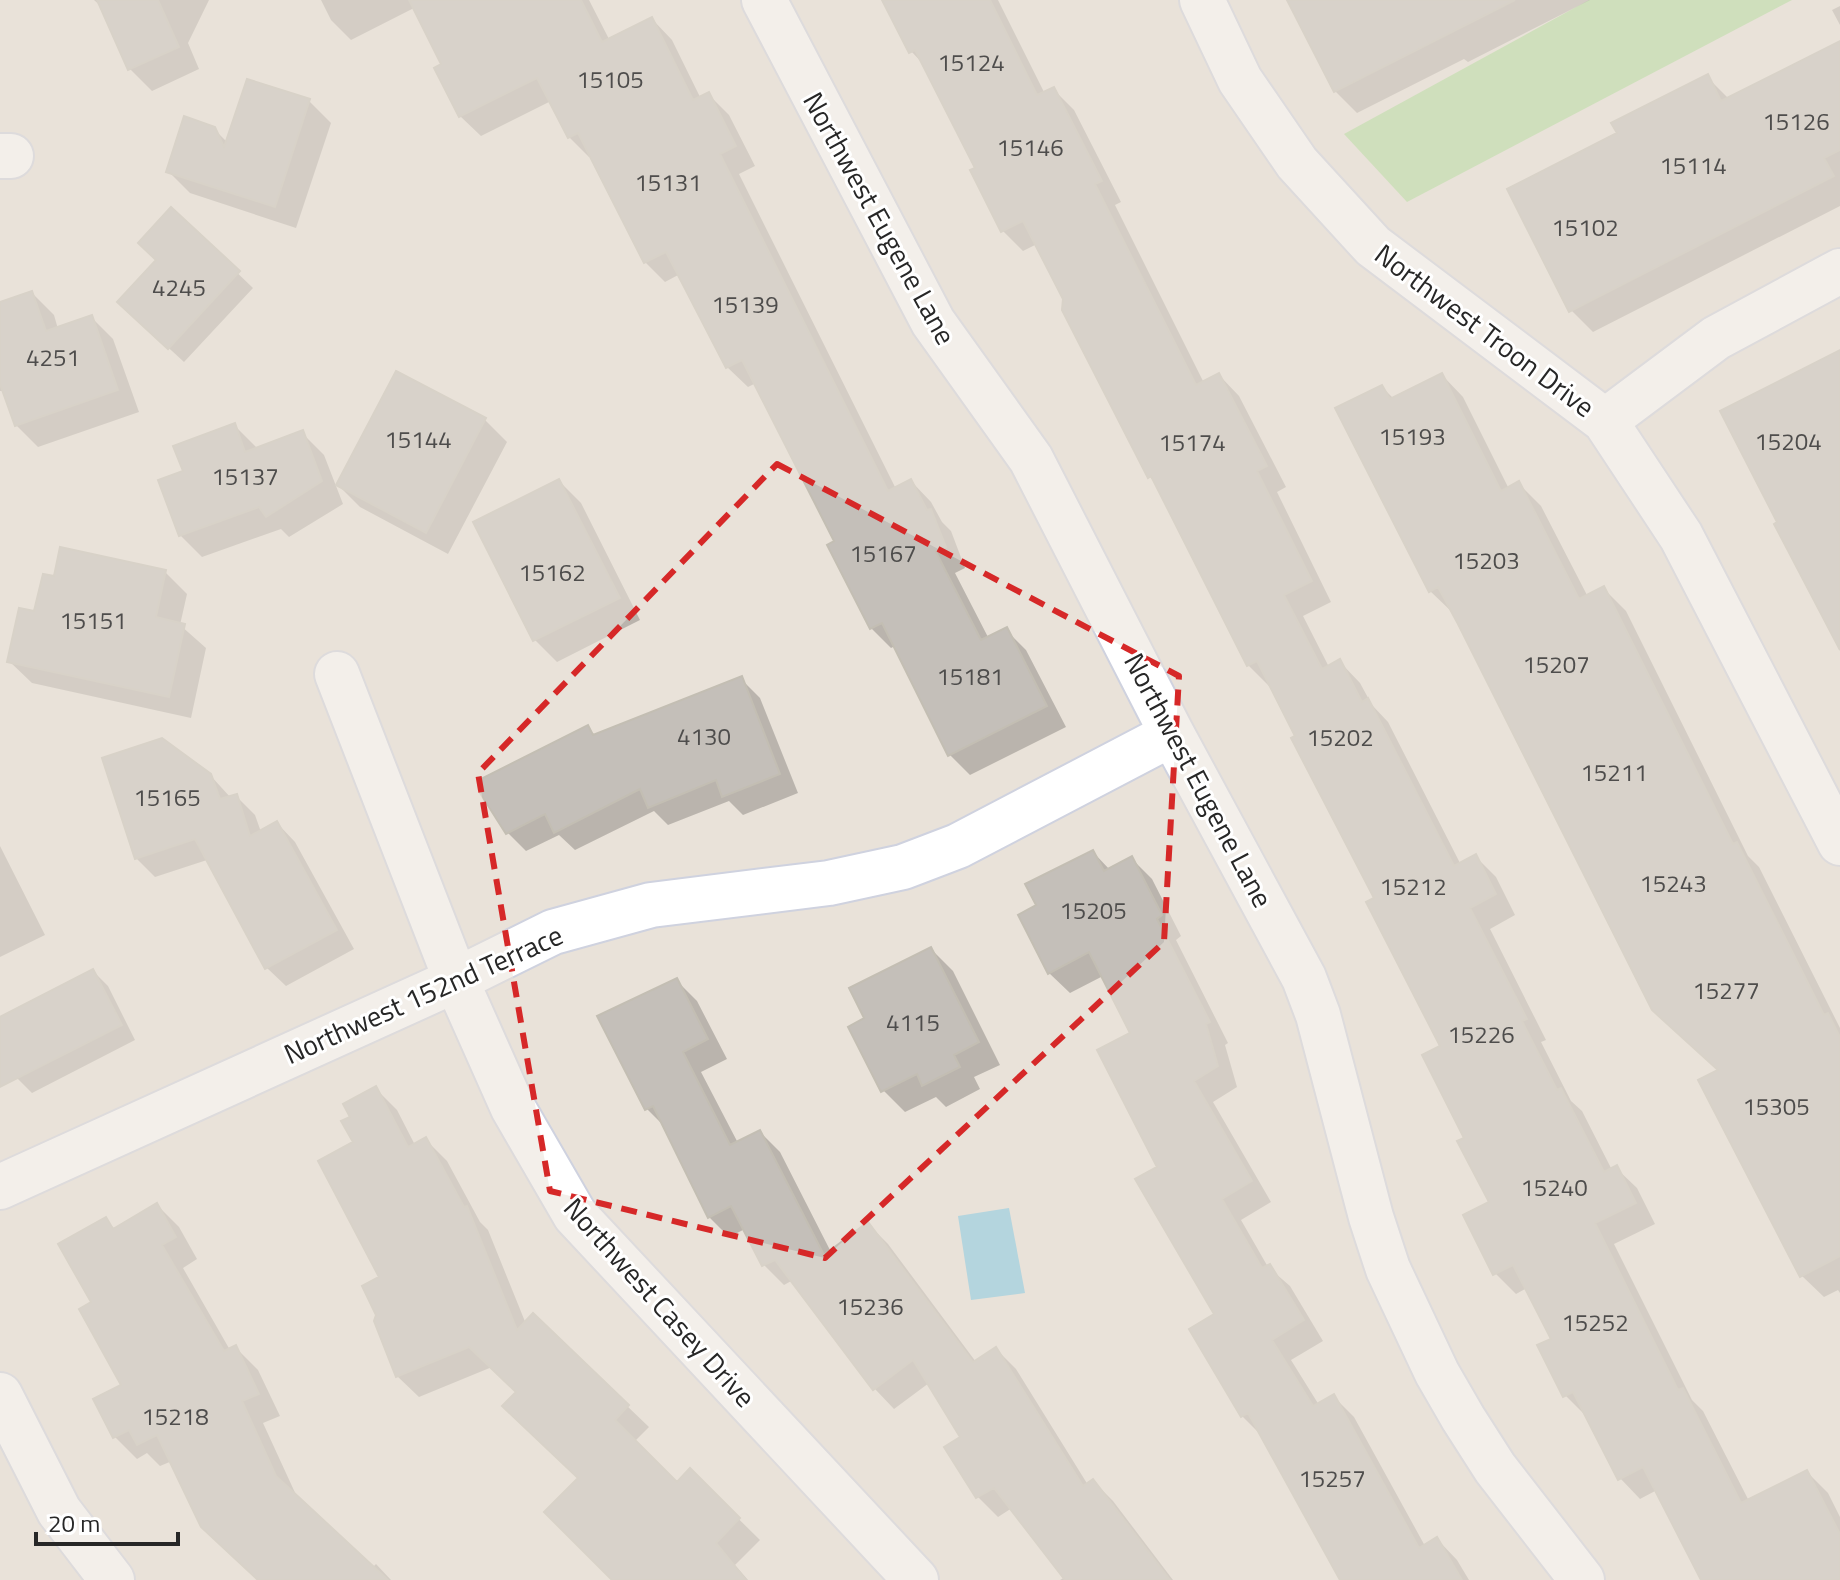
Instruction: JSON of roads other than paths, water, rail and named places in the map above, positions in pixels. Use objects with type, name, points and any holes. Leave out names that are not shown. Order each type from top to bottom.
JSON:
[{"type":"street","name":"Northwest Eugene Lane","points":[[764,0],[933,322],[1031,459],[1172,734],[1304,978],[1318,1015],[1371,1217],[1388,1269],[1437,1373],[1495,1468],[1582,1580]]},
{"type":"street","name":"Northwest Troon Drive","points":[[1202,0],[1248,92],[1297,163],[1373,246],[1605,421],[1681,536],[1840,843]]},
{"type":"street","points":[[1605,421],[1716,338],[1840,271]]},
{"type":"street","name":"Northwest Casey Drive","points":[[337,674],[456,980],[513,1108],[575,1215],[916,1580]]},
{"type":"street","name":"Northwest 152nd Terrace","points":[[0,1187],[456,980],[553,932],[651,905],[829,883],[903,867],[958,846],[1172,734]]},
{"type":"street","points":[[0,1395],[59,1511],[112,1580]]},
{"type":"water","points":[[1009,1208],[1025,1293],[971,1300],[958,1216]]}]
